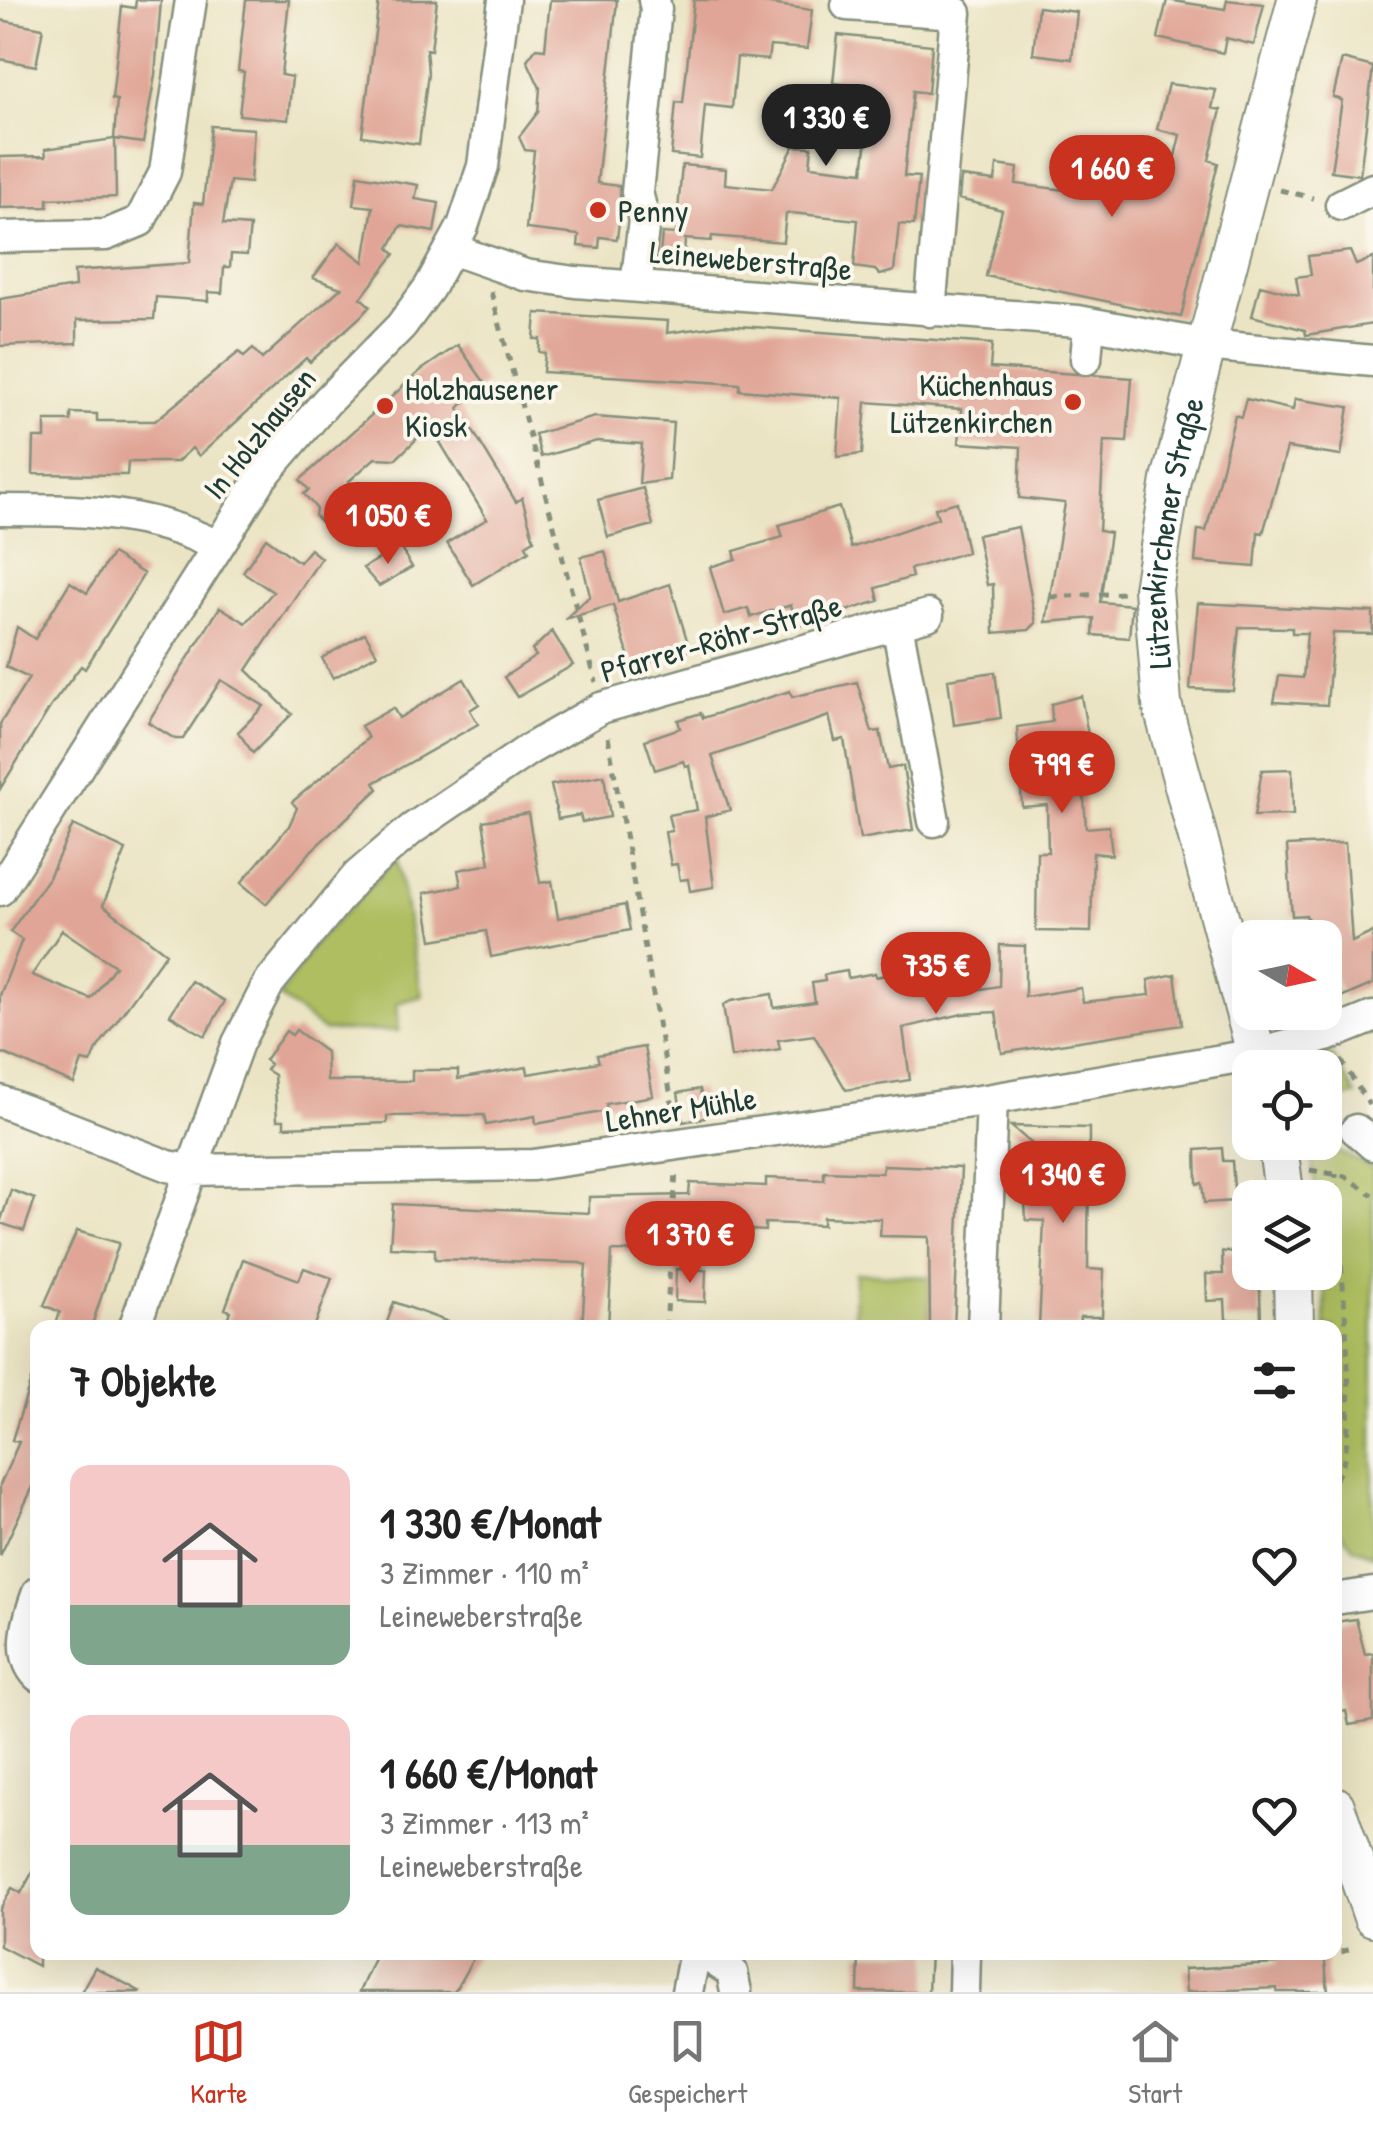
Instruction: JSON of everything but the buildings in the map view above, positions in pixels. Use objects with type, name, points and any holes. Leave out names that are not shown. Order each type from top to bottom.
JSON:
[{"type":"main road","name":"Lützenkirchener Straße","points":[[1232,924],[1162,704],[1154,590],[1171,480],[1297,0]]},
{"type":"main road","points":[[1294,1290],[1294,1320]]},
{"type":"main road","points":[[1342,1830],[1358,1884],[1373,1917]]},
{"type":"street","points":[[0,236],[106,234],[140,221],[166,172],[190,0]]},
{"type":"street","name":"In Holzhausen","points":[[0,890],[215,545],[262,477],[307,424],[402,326],[451,249],[474,200],[483,166],[504,0]]},
{"type":"street","points":[[636,286],[644,220],[637,192],[654,0]]},
{"type":"street","points":[[846,5],[956,13],[930,312]]},
{"type":"street","points":[[1342,205],[1373,189]]},
{"type":"street","name":"Leineweberstraße","points":[[451,249],[491,264],[558,280],[1090,323],[1206,345],[1373,362]]},
{"type":"street","points":[[1086,359],[1090,323]]},
{"type":"street","points":[[0,510],[144,516],[215,545]]},
{"type":"street","name":"Pfarrer-Röhr-Straße","points":[[137,1320],[238,1042],[269,983],[357,876],[426,819],[528,750],[601,708],[928,616]]},
{"type":"street","points":[[897,624],[934,822]]},
{"type":"street","name":"Lehner Mühle","points":[[1288,1050],[1373,1017]]},
{"type":"street","name":"Lehner Mühle","points":[[0,1101],[168,1166],[189,1170],[534,1165],[1232,1065]]},
{"type":"street","points":[[983,1320],[992,1099]]},
{"type":"street","points":[[1342,1597],[1373,1593]]},
{"type":"street","points":[[30,1631],[26,1651],[30,1669]]},
{"type":"street","points":[[686,1992],[696,1960]]},
{"type":"street","points":[[712,1960],[732,1972],[736,1992]]},
{"type":"street","points":[[964,1960],[964,1992]]},
{"type":"path","points":[[1248,183],[1342,205]]},
{"type":"path","points":[[491,264],[492,304],[601,708],[676,1146],[666,1320]]},
{"type":"path","points":[[1051,597],[1154,590]]},
{"type":"path","points":[[1326,1036],[1370,1104],[1364,1137]]},
{"type":"path","points":[[1282,1170],[1336,1174],[1373,1195]]},
{"type":"path","points":[[1336,1174],[1346,1366],[1342,1472]]},
{"type":"path","points":[[1342,1952],[1351,1949]]},
{"type":"green space","points":[[397,859],[422,996],[397,1003],[399,1031],[324,1031],[279,997],[314,944]]},
{"type":"green space","points":[[1342,1072],[1356,1095],[1342,1098]]},
{"type":"green space","points":[[1342,1154],[1373,1168],[1373,1555],[1354,1548],[1342,1534],[1342,1320],[1325,1320],[1325,1290],[1342,1290],[1342,1180],[1314,1180],[1312,1160],[1342,1160]]},
{"type":"green space","points":[[855,1273],[930,1277],[929,1320],[854,1320]]},
{"type":"place","name":"Penny","points":[[598,210]]},
{"type":"place","name":"Küchenhaus Lützenkirchen","points":[[1073,402]]},
{"type":"place","name":"Holzhausener Kiosk","points":[[385,406]]}]
